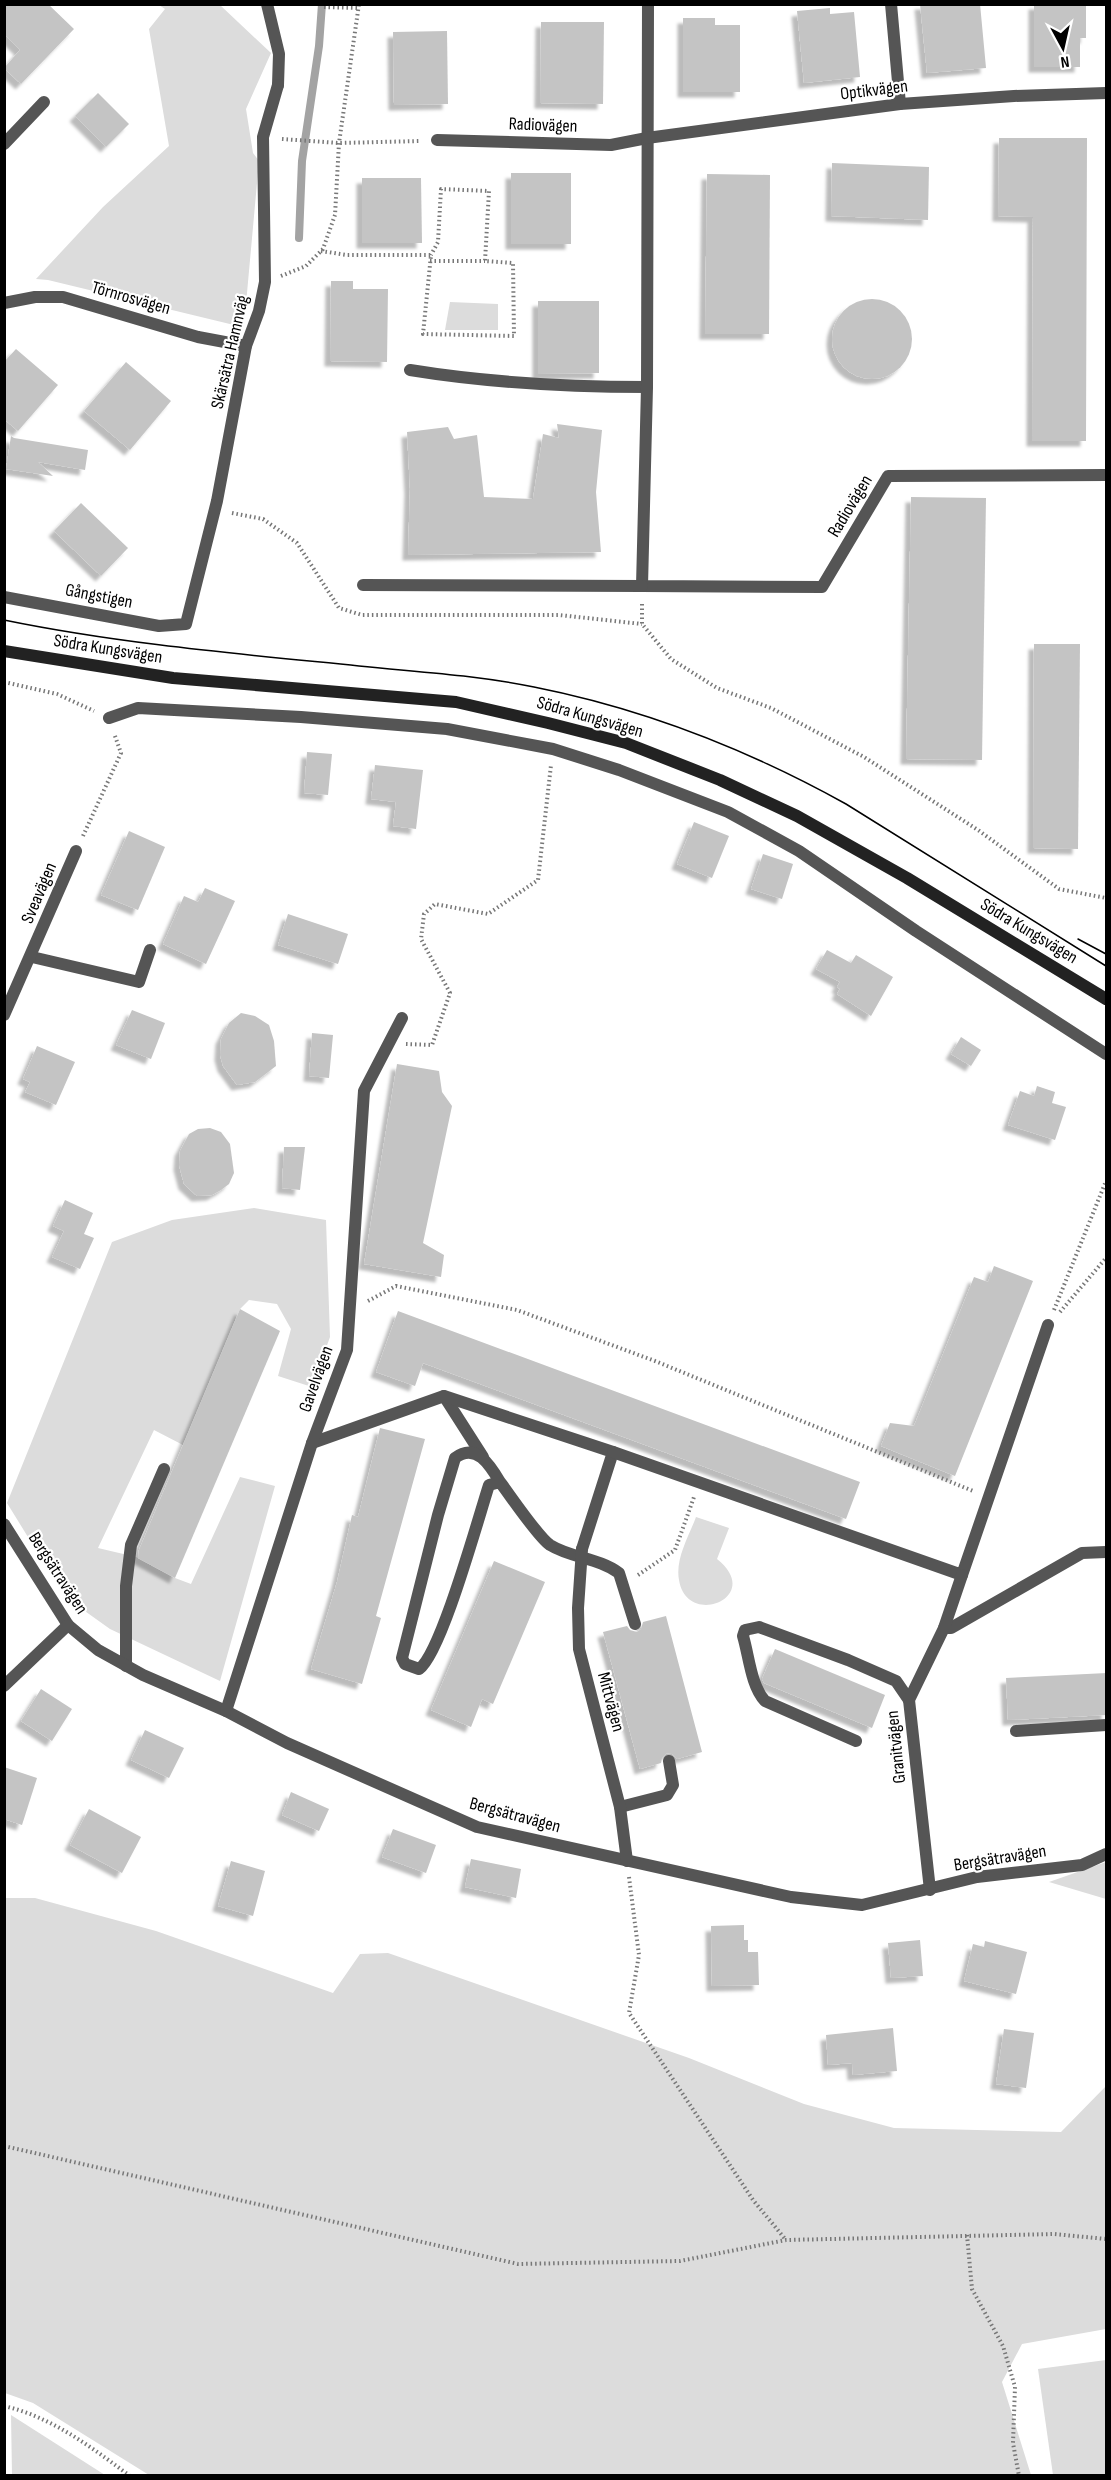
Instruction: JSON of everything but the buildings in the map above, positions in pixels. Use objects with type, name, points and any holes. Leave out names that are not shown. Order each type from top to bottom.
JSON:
[{"type":"main road","name":"Södra Kungsvägen","points":[[4,651],[173,678],[456,702],[626,743],[720,780],[797,816],[907,878],[1107,999]]},
{"type":"street","name":"Skärsätra Hamnväg","points":[[186,624],[216,501],[246,346],[259,311],[265,282],[263,137],[278,85],[279,54],[267,4]]},
{"type":"street","points":[[642,585],[647,387],[648,4]]},
{"type":"street","points":[[891,4],[900,104]]},
{"type":"street","name":"Optikvägen","points":[[647,138],[900,104],[1014,96],[1107,93]]},
{"type":"street","points":[[4,144],[44,102]]},
{"type":"street","name":"Radiovägen","points":[[437,140],[611,145],[647,138]]},
{"type":"street","name":"Törnrosvägen","points":[[4,303],[35,297],[63,297],[198,337],[246,346]]},
{"type":"street","points":[[410,370],[472,380],[533,386],[647,387]]},
{"type":"street","name":"Radiovägen","points":[[363,585],[822,587],[888,476],[1107,475]]},
{"type":"street","name":"Gångstigen","points":[[4,597],[159,626],[186,624]]},
{"type":"street","points":[[109,718],[138,708],[312,718],[447,729],[553,749],[619,770],[728,812],[789,845],[1107,1054]]},
{"type":"street","name":"Sveavägen","points":[[4,1015],[32,957],[76,851]]},
{"type":"street","points":[[32,957],[139,982],[150,950]]},
{"type":"street","name":"Gavelvägen","points":[[226,1711],[312,1443],[347,1350],[364,1091],[402,1018]]},
{"type":"street","name":"Granitvägen","points":[[930,1890],[909,1700],[944,1628],[1048,1325]]},
{"type":"street","points":[[312,1443],[444,1396],[613,1452],[962,1575]]},
{"type":"street","points":[[444,1396],[500,1482],[548,1544],[580,1554],[619,1573],[635,1624]]},
{"type":"street","name":"Mittvägen","points":[[613,1452],[580,1554],[579,1649],[620,1807],[627,1862]]},
{"type":"street","points":[[483,1457],[473,1453],[462,1453],[455,1458],[450,1471],[402,1658],[410,1668],[418,1669],[425,1665],[451,1605],[489,1485],[500,1482]]},
{"type":"street","points":[[126,1666],[126,1586],[131,1545],[164,1469]]},
{"type":"street","name":"Bergsätravägen","points":[[4,1524],[68,1625],[98,1650],[126,1666],[226,1711],[287,1743],[477,1827],[791,1897],[862,1905],[976,1877],[1083,1865],[1107,1854]]},
{"type":"street","points":[[944,1628],[951,1628],[1082,1553],[1107,1552]]},
{"type":"street","points":[[4,1686],[68,1625]]},
{"type":"street","points":[[856,1741],[765,1701],[759,1695],[743,1636],[746,1630],[759,1628],[848,1660],[896,1681],[909,1700]]},
{"type":"street","points":[[1016,1731],[1107,1725]]},
{"type":"street","points":[[620,1807],[666,1795],[673,1785],[669,1761]]},
{"type":"path","points":[[265,282],[306,266],[321,251],[335,215],[339,143],[358,6],[324,7]]},
{"type":"path","points":[[263,137],[339,143],[437,140]]},
{"type":"path","points":[[430,261],[513,263],[514,336],[423,334],[430,261],[438,242],[441,189],[489,191],[485,261]]},
{"type":"path","points":[[321,251],[347,255],[431,255]]},
{"type":"path","points":[[642,624],[671,659],[717,688],[771,708],[864,757],[978,830],[1059,889],[1107,898]]},
{"type":"path","points":[[4,682],[57,694],[109,718],[121,753],[76,851]]},
{"type":"path","points":[[388,1044],[432,1045],[450,993],[421,939],[424,914],[435,904],[488,914],[538,880],[553,749]]},
{"type":"path","points":[[1048,1325],[1107,1181]]},
{"type":"path","points":[[1048,1325],[1107,1258]]},
{"type":"path","points":[[349,1311],[396,1286],[517,1310],[655,1360],[988,1497]]},
{"type":"path","points":[[632,1578],[675,1550],[699,1482]]},
{"type":"path","points":[[627,1862],[639,1956],[629,2013],[753,2200],[786,2240]]},
{"type":"path","points":[[4,2146],[518,2264],[680,2261],[786,2240],[1054,2234],[1107,2239]]},
{"type":"path","points":[[967,2235],[972,2289],[1003,2346],[1015,2387],[1013,2443],[1019,2475]]},
{"type":"path","points":[[4,2406],[72,2433],[130,2475]]},
{"type":"shaded area","points":[[159,5],[220,5],[271,53],[246,109],[253,153],[259,161],[246,304],[234,325],[36,279],[103,207],[169,146],[149,29],[165,9]]},
{"type":"shaded area","points":[[450,302],[498,304],[498,330],[445,330]]},
{"type":"shaded area","points":[[254,1208],[326,1220],[330,1337],[312,1387],[278,1376],[291,1329],[277,1304],[249,1300],[240,1309],[183,1445],[154,1430],[98,1548],[136,1557],[191,1584],[240,1477],[275,1486],[220,1681],[110,1629],[82,1609],[52,1576],[7,1503],[112,1242],[172,1220]]},
{"type":"shaded area","points":[[696,1517],[729,1528],[717,1559],[729,1573],[732,1585],[728,1595],[719,1602],[707,1605],[695,1603],[685,1595],[678,1572],[686,1540]]},
{"type":"shaded area","points":[[1106,1862],[1106,1899],[1049,1882]]},
{"type":"shaded area","points":[[5,1898],[35,1898],[156,1931],[333,1993],[360,1954],[388,1953],[689,2058],[804,2104],[894,2128],[1061,2132],[1106,2086],[1106,2329],[1022,2344],[1002,2382],[1031,2475],[149,2475],[33,2403],[5,2393]]},
{"type":"shaded area","points":[[1106,2360],[1106,2475],[1053,2475],[1038,2369]]},
{"type":"shaded area","points":[[11,2415],[94,2468],[105,2475],[12,2475]]},
{"type":"waterway","points":[[299,238],[302,161],[319,46],[322,4]]},
{"type":"tram line","points":[[4,620],[92,636],[181,648],[491,680],[575,696],[655,719],[733,749],[846,804],[1106,966]]},
{"type":"tram line","points":[[1078,939],[1106,954]]}]
